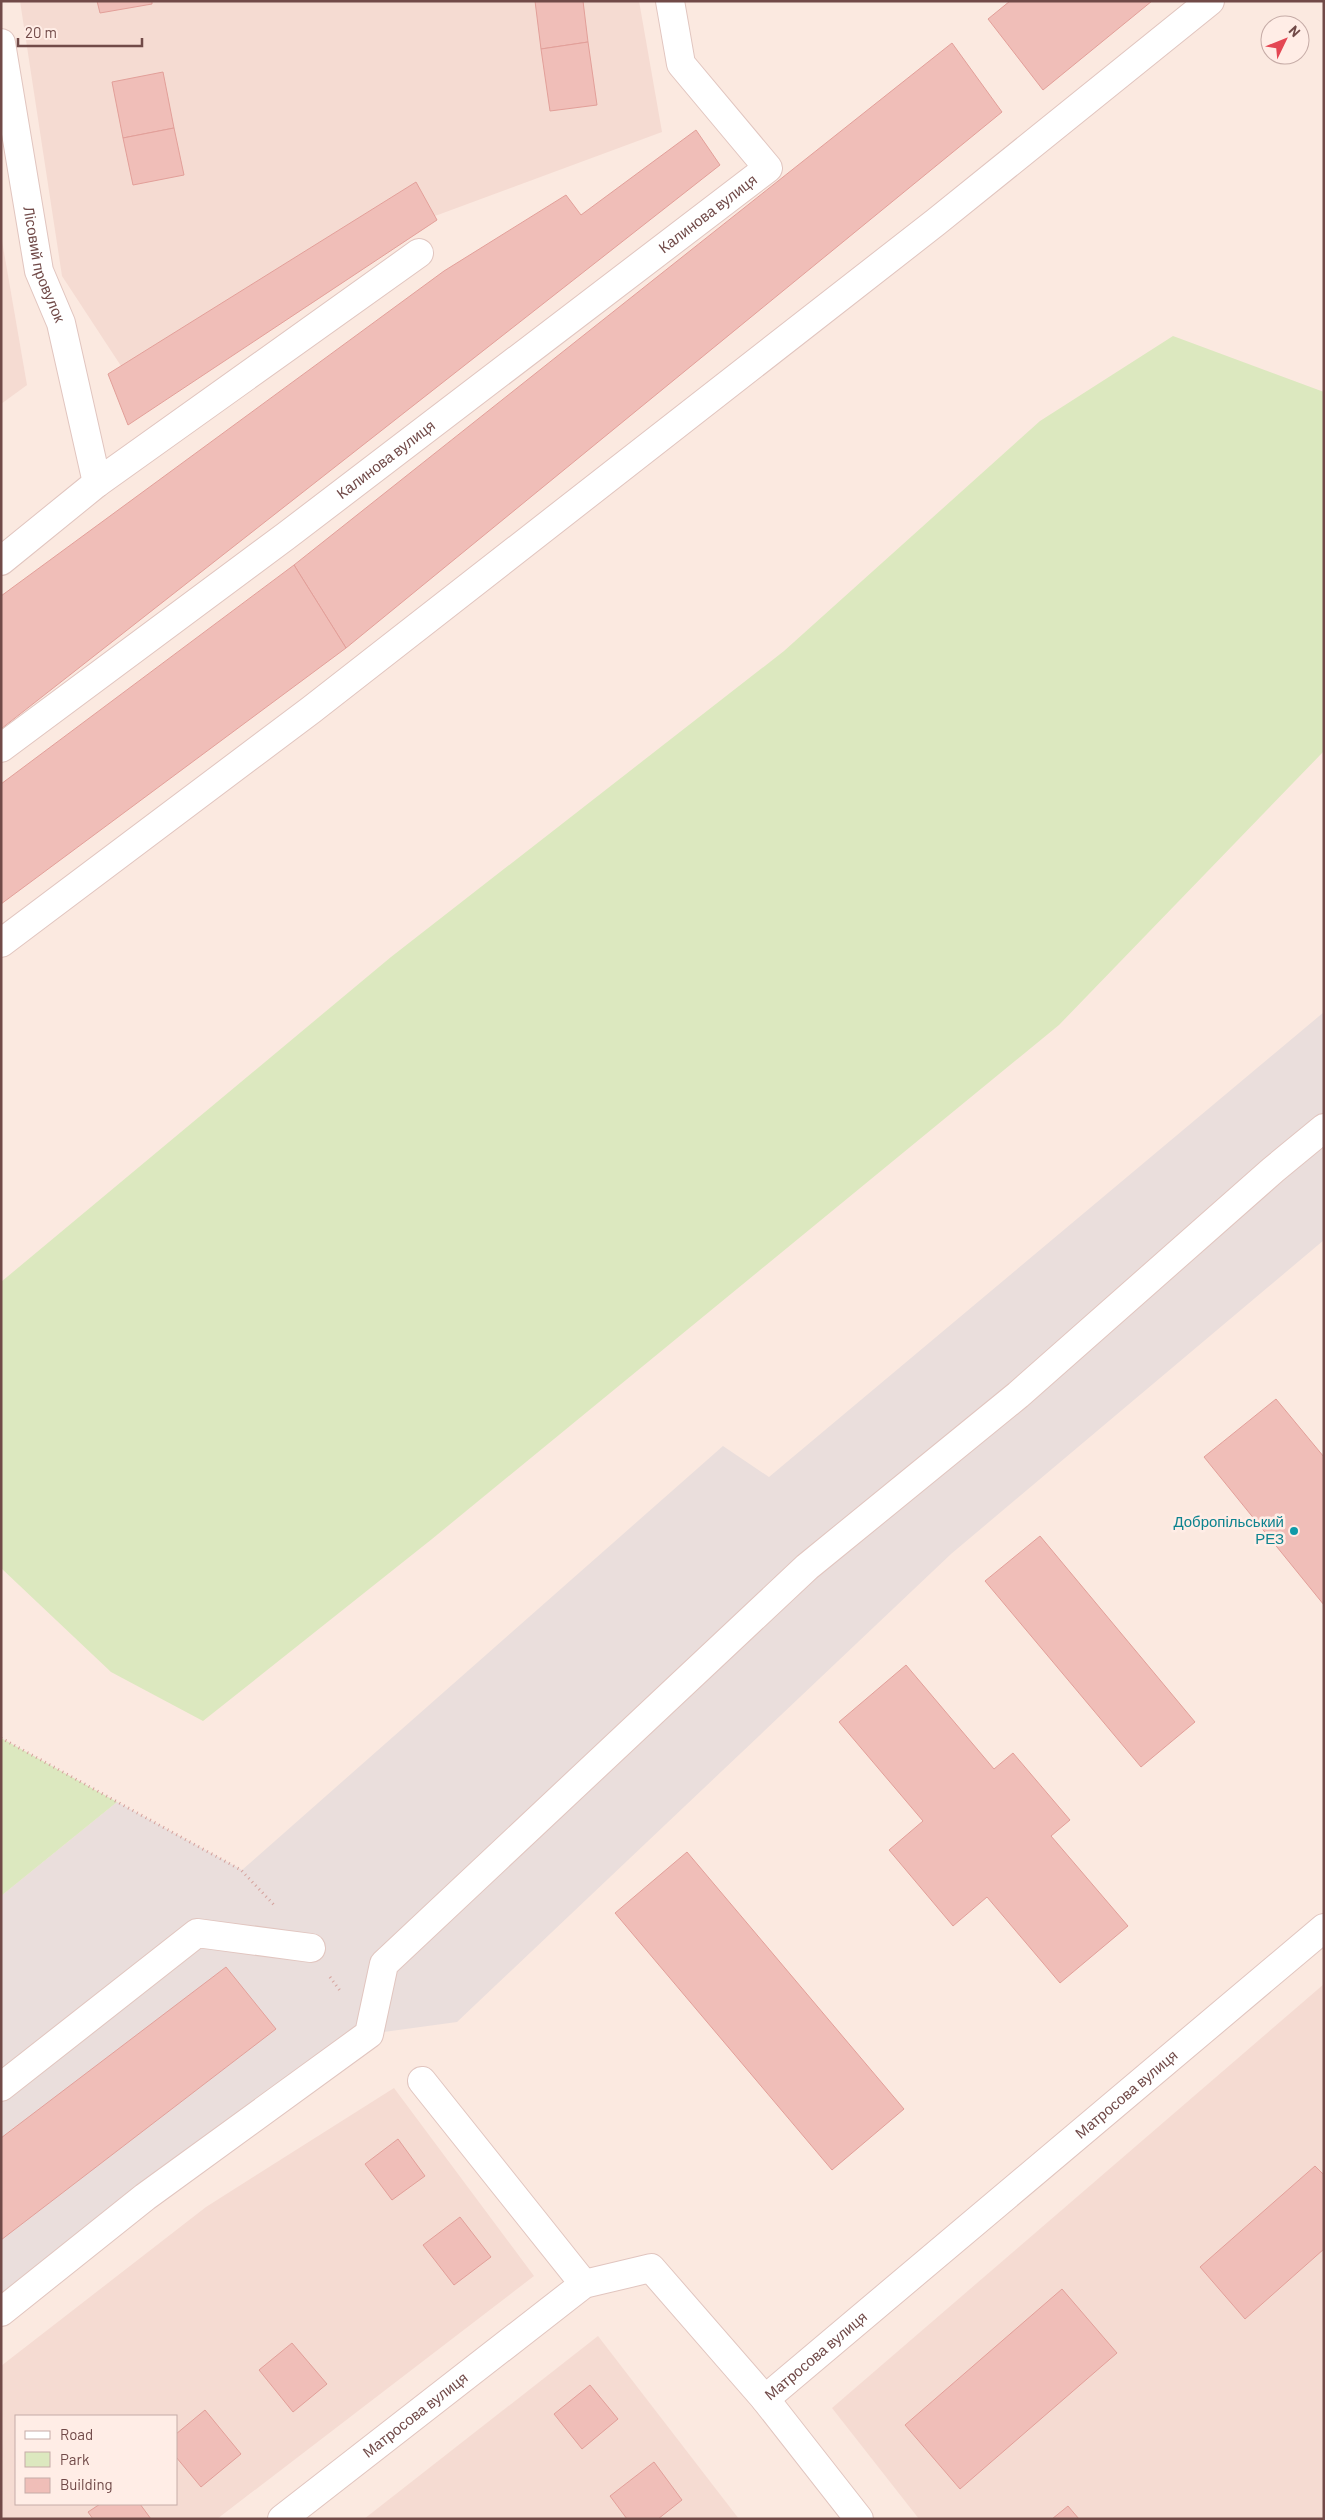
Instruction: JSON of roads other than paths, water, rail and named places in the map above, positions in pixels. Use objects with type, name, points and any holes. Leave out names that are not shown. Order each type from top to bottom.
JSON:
[{"type":"street","name":"Калинова вулиця","points":[[1,748],[286,536],[768,168],[681,64],[670,1]]},
{"type":"street","points":[[1,943],[319,704],[936,222],[1210,1]]},
{"type":"street","name":"Лісовий провулок","points":[[1,43],[39,272],[61,323],[97,483]]},
{"type":"street","points":[[1,561],[97,483],[419,252]]},
{"type":"street","points":[[1,2312],[145,2198],[369,2034],[384,1964],[807,1567],[1018,1394],[1273,1170],[1324,1128]]},
{"type":"street","name":"Матросова вулиця","points":[[282,2519],[584,2284],[651,2268],[765,2399],[1324,1928]]},
{"type":"street","points":[[1,2087],[197,1934],[311,1948]]},
{"type":"street","points":[[422,2081],[584,2284]]},
{"type":"street","points":[[765,2399],[859,2519]]},
{"type":"place","name":"Добропільський РЕЗ","points":[[1294,1531]]}]
